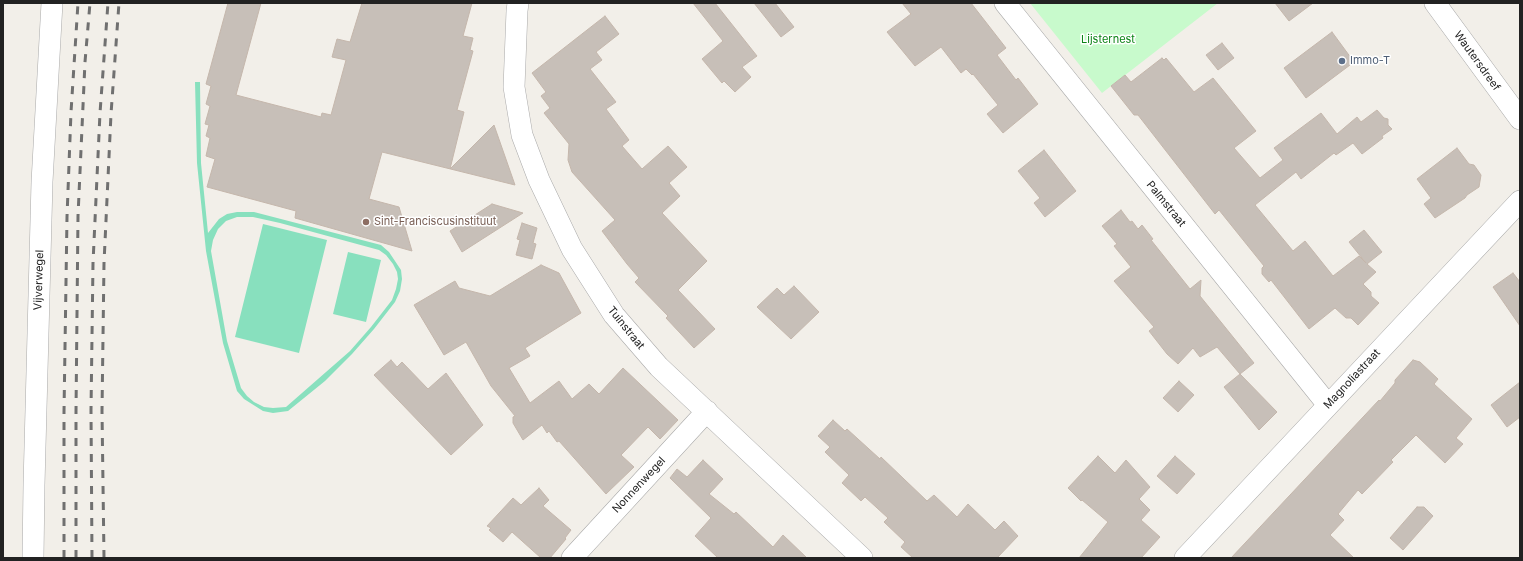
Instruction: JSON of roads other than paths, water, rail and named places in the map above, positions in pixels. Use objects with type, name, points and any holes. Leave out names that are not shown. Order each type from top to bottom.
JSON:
[{"type":"street","name":"Vijverwegel","points":[[34,558],[34,485],[42,182],[52,3]]},
{"type":"street","name":"Tuinstraat","points":[[518,3],[514,87],[522,136],[539,180],[572,249],[614,316],[659,367],[862,558]]},
{"type":"street","name":"Palmstraat","points":[[1005,3],[1328,405]]},
{"type":"street","name":"Wautersdreef","points":[[1434,3],[1520,119]]},
{"type":"street","name":"Magnoliastraat","points":[[1185,558],[1520,201]]},
{"type":"street","name":"Nonnenwegel","points":[[572,558],[707,412]]},
{"type":"railway","points":[[64,558],[64,412],[67,217],[71,112],[78,3]]},
{"type":"railway","points":[[76,558],[78,216],[85,62],[90,3]]},
{"type":"railway","points":[[92,558],[91,410],[93,263],[100,113],[108,3]]},
{"type":"railway","points":[[104,558],[102,411],[104,263],[111,114],[119,3]]},
{"type":"place","name":"Immo-T","points":[[1342,61]]},
{"type":"place","name":"Sint-Franciscusinstituut","points":[[366,222]]},
{"type":"park label","name":"Lijsternest","points":[[1108,40]]}]
